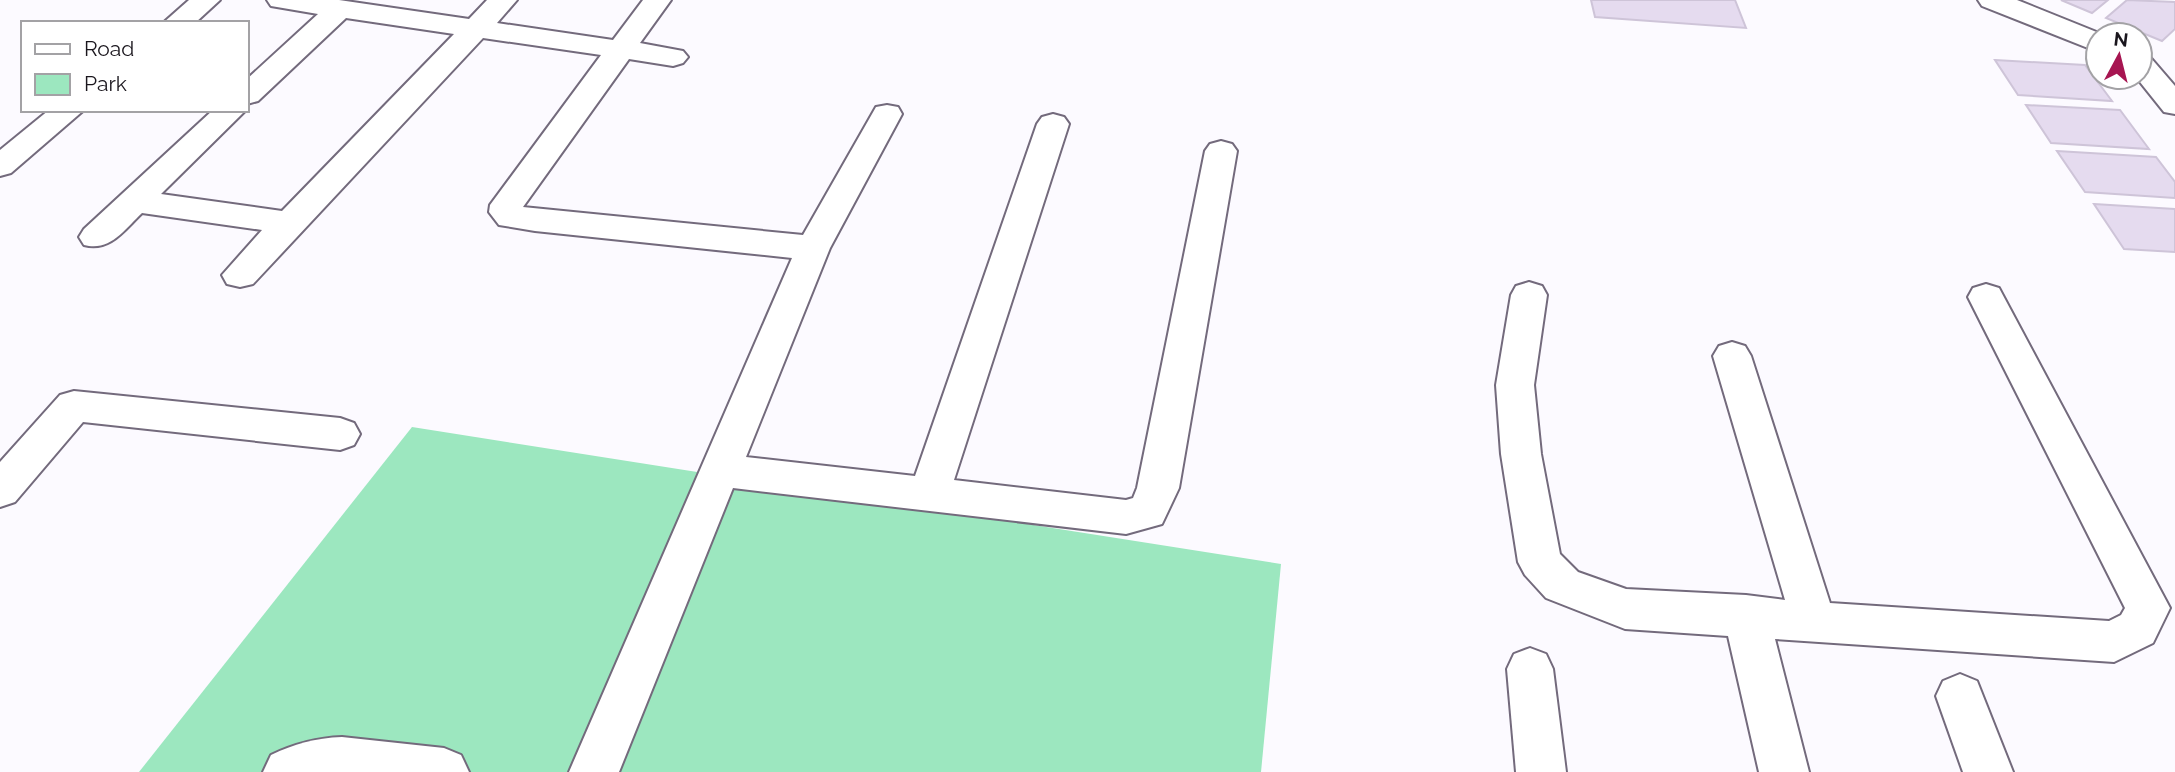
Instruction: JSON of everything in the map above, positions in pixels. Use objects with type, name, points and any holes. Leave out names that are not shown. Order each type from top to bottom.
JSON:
[{"type":"street","points":[[180,21],[206,0]]},
{"type":"street","points":[[281,0],[673,58]]},
{"type":"street","points":[[240,275],[503,0]]},
{"type":"street","points":[[657,0],[507,205],[506,212],[512,217],[534,220],[813,248]]},
{"type":"street","points":[[1992,0],[2084,37]]},
{"type":"street","points":[[248,94],[339,9]]},
{"type":"street","points":[[2154,67],[2175,74]]},
{"type":"street","points":[[2154,79],[2175,105]]},
{"type":"street","points":[[0,166],[67,112]]},
{"type":"street","points":[[96,237],[229,112]]},
{"type":"street","points":[[594,772],[813,248],[887,114]]},
{"type":"street","points":[[929,494],[1053,124]]},
{"type":"street","points":[[721,470],[1126,517],[1147,512],[1158,488],[1221,151]]},
{"type":"street","points":[[134,201],[289,223]]},
{"type":"street","points":[[1529,295],[1515,385],[1521,454],[1540,562],[1562,585],[1625,609],[1746,615],[2114,642],[2137,629],[2148,608],[1986,297]]},
{"type":"street","points":[[1732,356],[1814,622]]},
{"type":"street","points":[[0,490],[74,406],[340,434]]},
{"type":"street","points":[[1746,615],[1784,772]]},
{"type":"street","points":[[1530,669],[1550,771]]},
{"type":"street","points":[[1960,696],[1987,772]]},
{"type":"street","points":[[288,772],[295,767],[327,760],[444,772]]},
{"type":"green space","points":[[412,427],[1281,564],[1261,772],[139,772]]},
{"type":"building","points":[[1591,0],[1735,0],[1746,28],[1595,17]]},
{"type":"building","points":[[2061,0],[2108,0],[2092,13]]},
{"type":"building","points":[[2127,0],[2175,2],[2175,29],[2162,41],[2154,38],[2154,21],[2113,21],[2106,18]]},
{"type":"building","points":[[1995,60],[2084,65],[2084,91],[2104,91],[2112,101],[2018,95]]},
{"type":"building","points":[[2026,105],[2120,110],[2149,149],[2051,143]]},
{"type":"building","points":[[2057,151],[2156,157],[2175,182],[2175,198],[2085,192]]},
{"type":"building","points":[[2094,204],[2175,209],[2175,252],[2124,249]]}]
